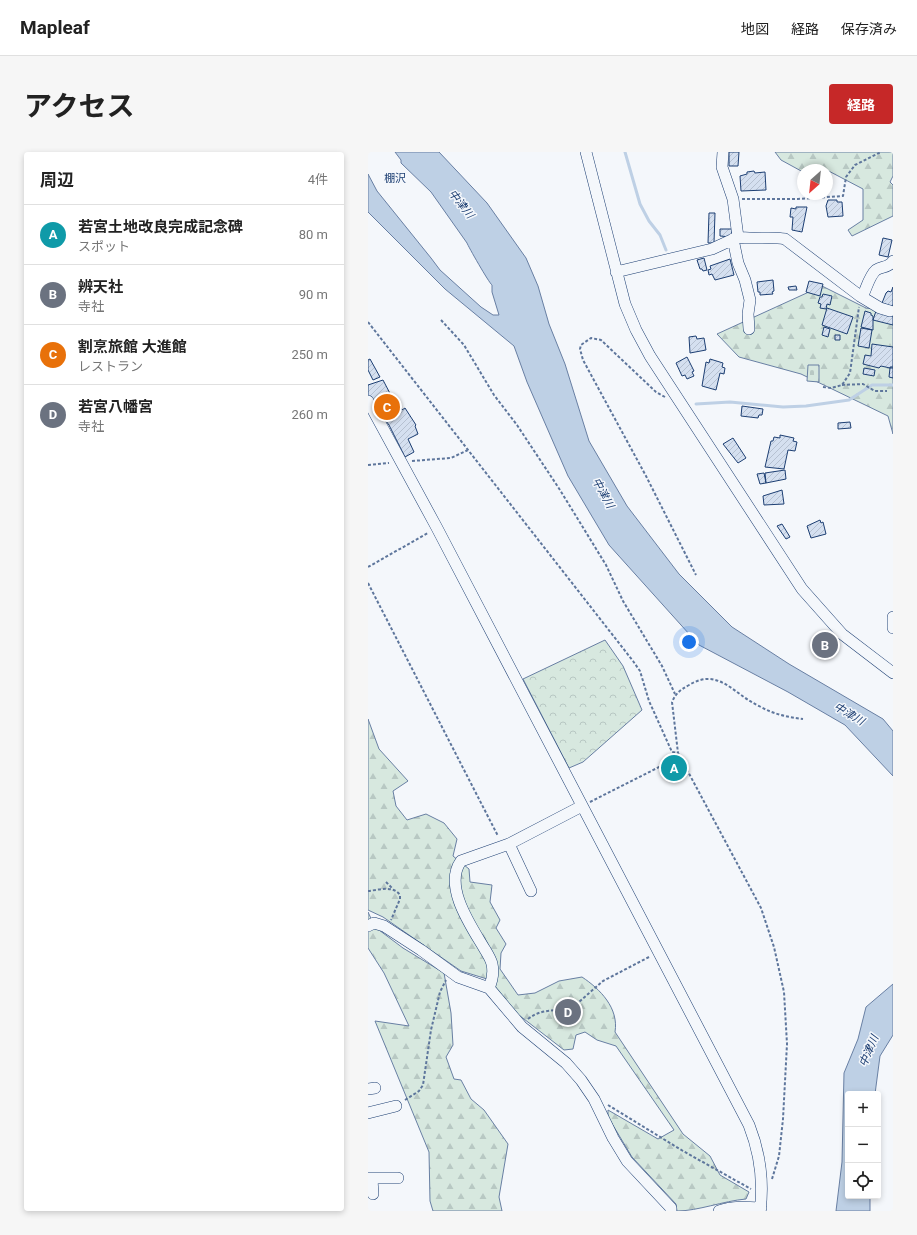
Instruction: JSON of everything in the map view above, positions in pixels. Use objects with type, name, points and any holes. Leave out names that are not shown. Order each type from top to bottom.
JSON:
[{"type":"street","points":[[586,152],[616,272],[625,304],[636,330],[802,589],[842,634],[893,673]]},
{"type":"street","points":[[723,152],[722,167],[733,199],[738,263],[745,280],[750,300],[748,314],[749,329]]},
{"type":"street","points":[[616,272],[712,249],[735,238],[750,239],[778,237],[785,239],[861,297],[880,308],[890,311]]},
{"type":"street","points":[[861,297],[876,270],[891,265],[893,261]]},
{"type":"street","points":[[368,400],[402,461],[749,1125],[760,1159],[762,1174],[761,1206],[739,1207],[719,1211]]},
{"type":"street","points":[[893,617],[893,628]]},
{"type":"street","points":[[489,988],[493,979],[492,964],[461,906],[456,890],[456,870],[462,861],[506,845],[582,806]]},
{"type":"street","points":[[506,845],[531,891]]},
{"type":"street","points":[[368,926],[374,923],[388,928],[454,974],[489,988],[520,1024],[566,1063],[594,1099],[613,1138],[627,1161],[671,1208],[671,1211]]},
{"type":"street","points":[[368,1113],[396,1106]]},
{"type":"street","points":[[373,1194],[370,1179],[398,1178]]},
{"type":"path","points":[[733,199],[798,199],[843,196],[846,177],[855,166],[878,155],[881,152]]},
{"type":"path","points":[[842,385],[850,372],[861,297]]},
{"type":"path","points":[[441,320],[464,345],[494,395],[517,425],[560,490],[606,565],[623,601],[662,666],[675,694]]},
{"type":"path","points":[[368,322],[633,661],[640,671],[649,701],[672,752],[678,753]]},
{"type":"path","points":[[675,393],[669,397],[664,397],[656,392],[601,340],[591,338],[580,345],[583,360],[646,476],[696,575]]},
{"type":"path","points":[[823,387],[831,388],[842,385],[866,386],[872,389],[887,392]]},
{"type":"path","points":[[368,465],[451,458],[468,450]]},
{"type":"path","points":[[368,567],[437,528]]},
{"type":"path","points":[[368,584],[506,845]]},
{"type":"path","points":[[771,1183],[779,1156],[783,1119],[787,1044],[784,992],[774,947],[761,908],[678,753],[672,702],[675,694],[698,680],[703,678],[716,679],[757,706],[781,716],[803,719]]},
{"type":"path","points":[[582,806],[667,763],[678,753]]},
{"type":"path","points":[[386,882],[400,894],[400,899],[388,928]]},
{"type":"path","points":[[368,891],[393,889]]},
{"type":"path","points":[[572,1008],[603,981],[659,952]]},
{"type":"path","points":[[396,1106],[419,1091],[423,1086],[430,1038],[440,992],[446,980],[454,974]]},
{"type":"path","points":[[520,1024],[535,1014],[544,1011],[556,1010]]},
{"type":"path","points":[[594,1099],[598,1099],[683,1151],[746,1184],[761,1206]]},
{"type":"green space","points":[[775,152],[893,152],[893,176],[890,182],[893,185],[893,216],[852,236],[848,230],[863,220],[863,189],[833,173],[833,164],[797,164],[797,169],[781,160]]},
{"type":"green space","points":[[822,286],[866,308],[893,311],[893,434],[888,416],[801,374],[739,357],[717,334]]},
{"type":"green space","points":[[808,365],[819,365],[819,382],[807,381]]},
{"type":"green space","points":[[605,640],[623,666],[642,710],[583,762],[569,768],[523,679]]},
{"type":"green space","points":[[368,719],[379,749],[408,781],[393,791],[396,806],[407,820],[426,814],[444,823],[457,839],[453,856],[469,869],[470,882],[492,885],[490,902],[500,920],[496,928],[506,944],[501,953],[500,969],[518,995],[535,993],[559,981],[582,977],[595,987],[607,1000],[611,1007],[614,1015],[615,1032],[683,1134],[710,1156],[720,1175],[749,1192],[746,1199],[685,1211],[677,1211],[676,1204],[632,1157],[608,1117],[608,1110],[658,1139],[674,1130],[616,1046],[597,1040],[585,1032],[576,1035],[573,1049],[564,1050],[515,1012],[487,979],[461,971],[383,917],[368,910]]},
{"type":"green space","points":[[368,912],[375,927],[403,948],[444,973],[451,1013],[453,1045],[446,1057],[454,1079],[461,1080],[471,1099],[484,1110],[508,1144],[499,1197],[502,1211],[433,1211],[430,1201],[429,1152],[375,1021],[409,1026],[384,973],[368,948]]},
{"type":"water","name":"中津川","points":[[395,152],[439,152],[487,203],[526,258],[538,286],[549,324],[565,364],[589,441],[627,506],[679,574],[732,627],[789,664],[883,719],[893,731],[893,776],[845,725],[788,692],[699,645],[609,545],[568,476],[527,382],[514,346],[445,289],[368,212],[368,174],[377,191],[440,270],[481,307],[493,315],[499,315],[492,292],[492,285],[467,243],[431,192],[401,163],[401,160]]},
{"type":"water","name":"中津川","points":[[893,984],[893,1035],[880,1056],[875,1091],[845,1091],[845,1199],[870,1199],[870,1211],[836,1211],[842,1162],[844,1073],[858,1039],[866,1007]]},
{"type":"building","points":[[729,152],[739,152],[738,166],[729,166]]},
{"type":"building","points":[[754,171],[755,173],[765,172],[766,190],[741,191],[740,176],[747,174],[747,172]]},
{"type":"building","points":[[828,200],[837,200],[837,202],[842,202],[843,216],[828,217],[826,206]]},
{"type":"building","points":[[796,207],[807,207],[802,232],[792,230],[793,217],[790,217],[791,208],[796,209]]},
{"type":"building","points":[[709,213],[715,213],[714,243],[708,243]]},
{"type":"building","points":[[720,229],[732,229],[731,237],[720,236]]},
{"type":"building","points":[[883,238],[892,240],[888,257],[879,255]]},
{"type":"building","points":[[704,258],[707,270],[703,271],[700,269],[697,260]]},
{"type":"building","points":[[730,259],[734,275],[715,280],[712,274],[709,275],[708,270],[711,269],[710,266]]},
{"type":"building","points":[[773,280],[773,294],[760,295],[760,292],[758,292],[757,282]]},
{"type":"building","points":[[809,281],[823,284],[820,296],[806,292]]},
{"type":"building","points":[[796,286],[797,290],[789,290],[788,287]]},
{"type":"building","points":[[893,287],[893,305],[891,306],[882,303],[886,293],[888,291],[891,292]]},
{"type":"building","points":[[823,294],[832,296],[830,305],[827,304],[826,309],[820,308],[821,304],[818,303]]},
{"type":"building","points":[[827,308],[853,317],[847,334],[822,325]]},
{"type":"building","points":[[865,311],[871,313],[873,316],[873,330],[861,327]]},
{"type":"building","points":[[876,311],[893,316],[893,325],[873,320]]},
{"type":"building","points":[[824,327],[830,329],[828,337],[822,335]]},
{"type":"building","points":[[861,328],[872,330],[869,348],[858,346]]},
{"type":"building","points":[[835,335],[840,335],[840,340],[835,340]]},
{"type":"building","points":[[696,336],[697,339],[704,338],[706,350],[690,353],[689,337]]},
{"type":"building","points":[[872,344],[893,347],[893,367],[890,368],[881,366],[879,368],[863,364],[865,355],[871,356]]},
{"type":"building","points":[[687,357],[694,371],[692,372],[694,376],[687,379],[685,375],[682,376],[676,363]]},
{"type":"building","points":[[370,359],[380,377],[373,380],[368,370],[368,360]]},
{"type":"building","points":[[710,359],[723,363],[722,367],[725,368],[724,374],[720,373],[716,390],[702,386],[706,362],[709,363]]},
{"type":"building","points":[[864,368],[875,370],[874,376],[863,374]]},
{"type":"building","points":[[890,368],[893,368],[893,378],[889,377]]},
{"type":"building","points":[[383,380],[395,403],[398,402],[402,410],[405,408],[416,425],[418,434],[408,439],[414,452],[405,457],[389,425],[386,421],[384,422],[368,397],[368,385]]},
{"type":"building","points":[[742,406],[763,409],[762,415],[759,415],[758,418],[741,416]]},
{"type":"building","points":[[850,422],[851,428],[838,429],[838,423]]},
{"type":"building","points":[[780,435],[794,438],[793,441],[797,442],[795,451],[788,450],[784,469],[765,467],[771,441],[773,441],[774,437],[780,438]]},
{"type":"building","points":[[733,438],[746,458],[738,463],[723,444]]},
{"type":"building","points":[[785,470],[786,479],[766,483],[765,473]]},
{"type":"building","points":[[764,473],[766,483],[760,484],[757,474]]},
{"type":"building","points":[[782,490],[784,504],[764,505],[763,496]]},
{"type":"building","points":[[820,520],[821,523],[823,522],[826,534],[811,538],[807,526]]},
{"type":"building","points":[[782,524],[790,537],[786,539],[777,526]]},
{"type":"building","points":[[564,1009],[568,1009],[570,1013],[568,1017],[564,1017],[562,1015],[562,1011]]},
{"type":"waterway","points":[[625,152],[640,204],[649,221],[660,235],[666,250]]},
{"type":"waterway","points":[[696,404],[730,402],[783,407],[806,406],[849,400],[872,385],[893,385]]},
{"type":"place","name":"割烹旅館 大進館","points":[[387,407]]},
{"type":"place","name":"辨天社","points":[[825,645]]},
{"type":"place","name":"若宮土地改良完成記念碑","points":[[674,768]]},
{"type":"place","name":"若宮八幡宮","points":[[568,1012]]},
{"type":"district","name":"棚沢","points":[[395,178]]}]
